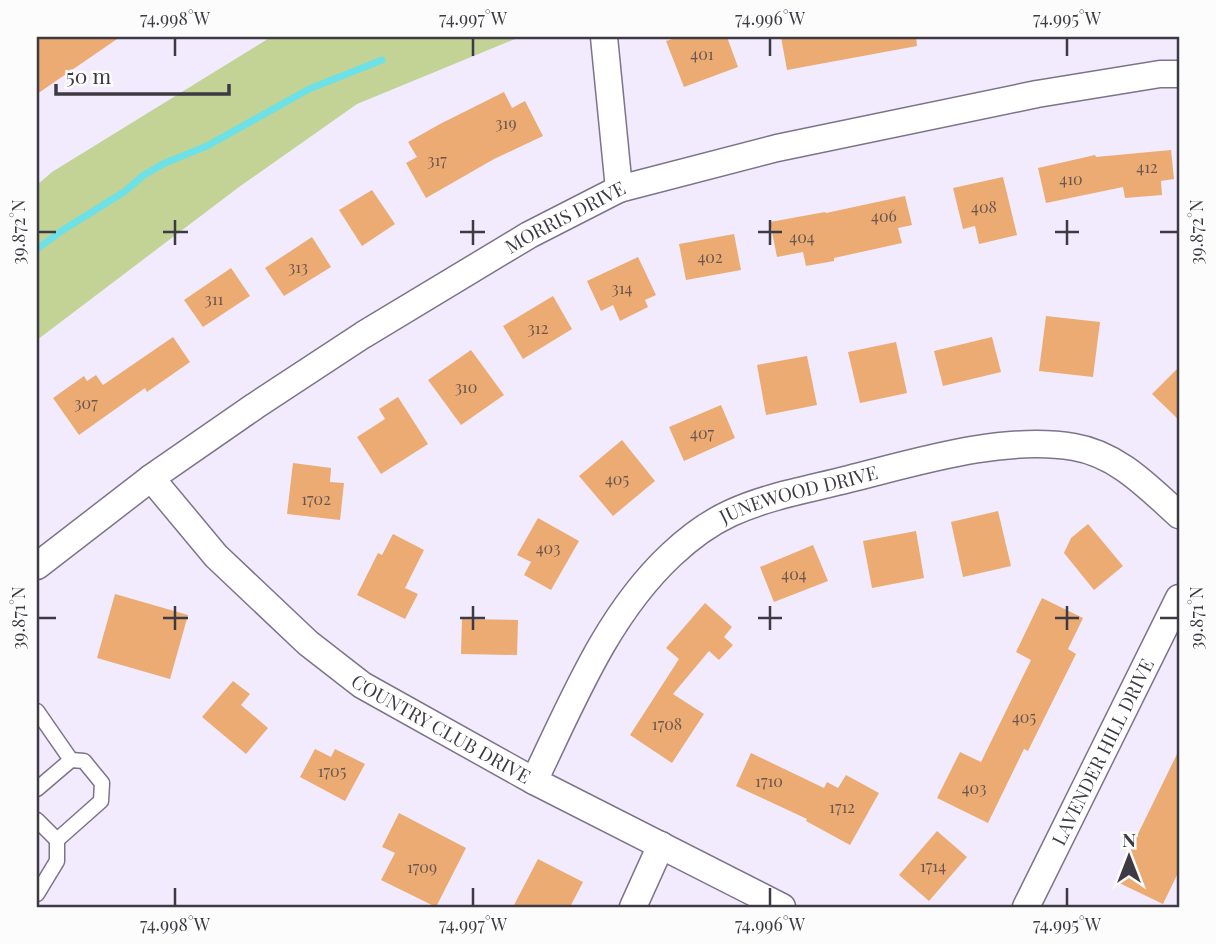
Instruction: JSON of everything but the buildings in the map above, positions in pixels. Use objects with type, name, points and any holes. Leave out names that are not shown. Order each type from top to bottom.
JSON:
[{"type":"street","points":[[604,37],[619,189]]},
{"type":"street","name":"MORRIS DRIVE","points":[[37,566],[151,478],[363,335],[528,235],[619,189],[777,148],[1024,97],[1160,74],[1179,74]]},
{"type":"street","name":"JUNEWOOD DRIVE","points":[[534,781],[588,671],[615,624],[642,586],[670,555],[702,527],[733,512],[773,498],[940,457],[995,447],[1044,444],[1076,447],[1128,470],[1179,515]]},
{"type":"street","name":"COUNTRY CLUB DRIVE","points":[[151,478],[216,556],[308,643],[362,685],[534,781],[782,907]]},
{"type":"street","name":"LAVENDER HILL DRIVE","points":[[1026,907],[1179,598]]},
{"type":"street","points":[[633,907],[661,845]]},
{"type":"lane","points":[[37,711],[71,761]]},
{"type":"lane","points":[[37,789],[71,761],[84,761],[102,783],[101,801],[57,840]]},
{"type":"lane","points":[[37,820],[57,840],[57,861],[37,894]]},
{"type":"green space","points":[[271,37],[520,37],[357,104],[239,187],[37,340],[37,185],[52,172]]},
{"type":"waterway","points":[[37,249],[165,163],[207,146],[309,89],[382,60]]}]
